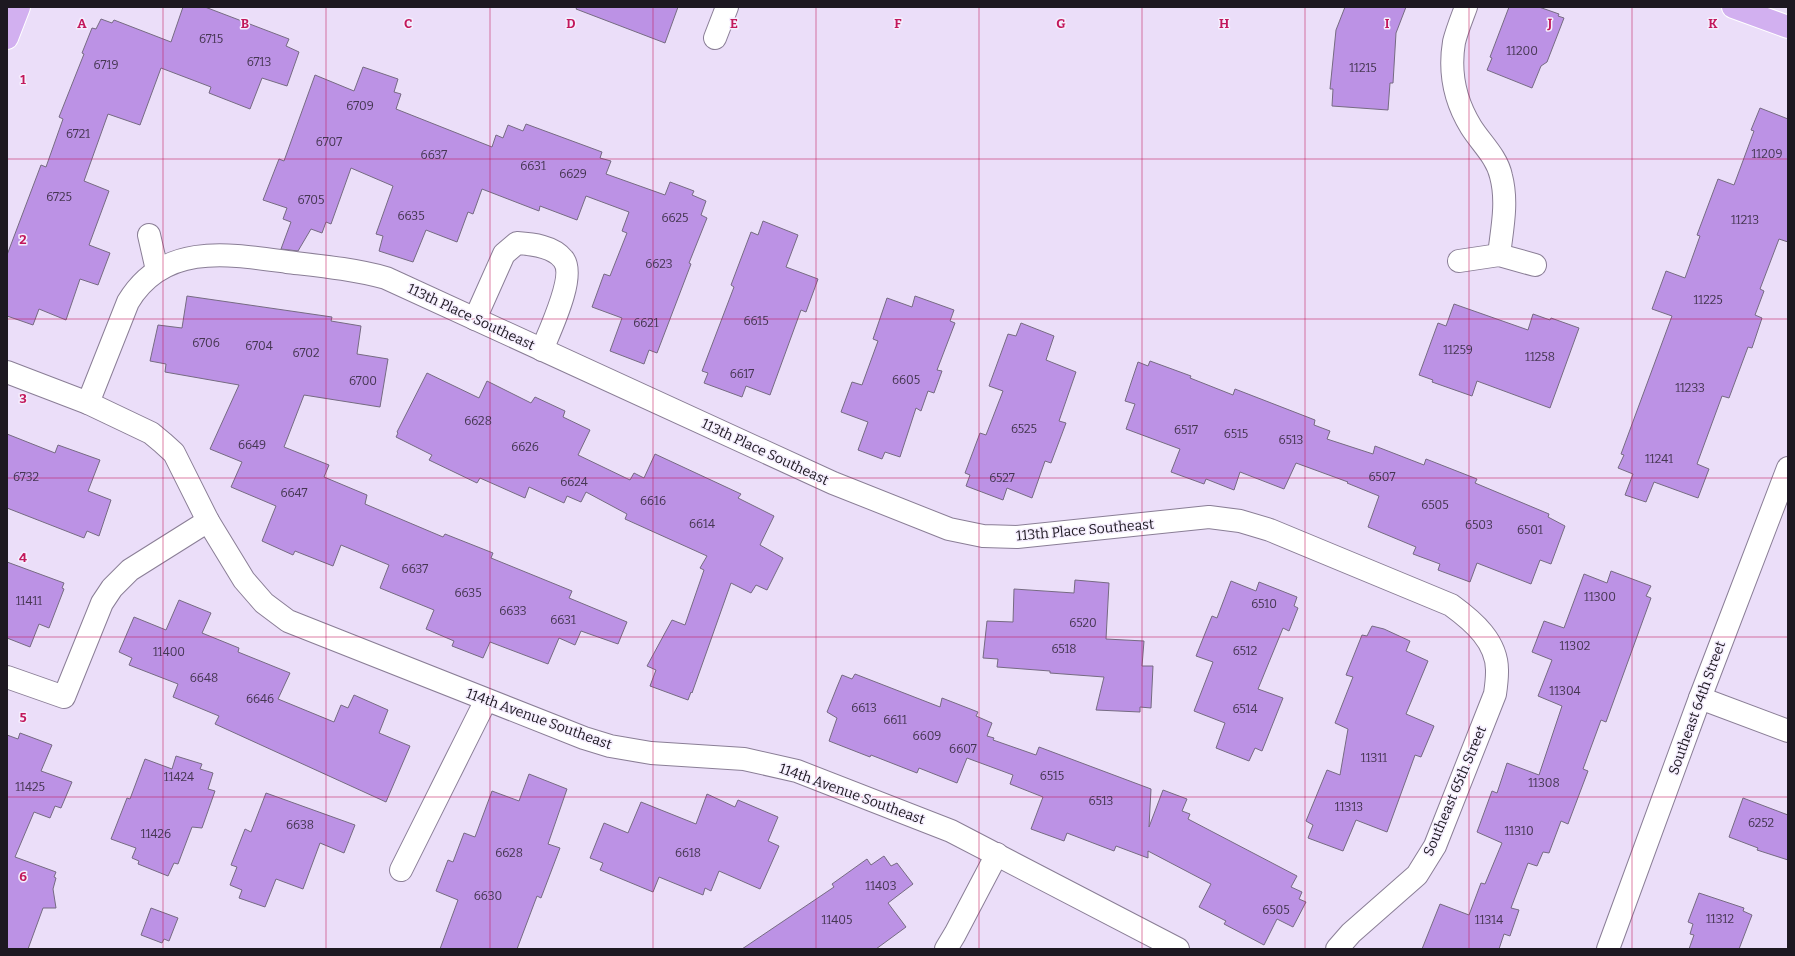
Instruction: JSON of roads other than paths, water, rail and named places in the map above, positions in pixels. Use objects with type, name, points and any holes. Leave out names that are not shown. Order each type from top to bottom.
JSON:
[{"type":"main road","points":[[7,38],[19,7]]},
{"type":"main road","points":[[1741,8],[1788,27]]},
{"type":"street","points":[[715,38],[727,7]]},
{"type":"street","points":[[1466,7],[1454,41],[1451,69],[1457,99],[1471,127],[1489,151],[1501,175],[1505,202],[1499,255]]},
{"type":"street","points":[[149,235],[157,270]]},
{"type":"street","points":[[475,319],[504,254],[517,243],[534,244],[554,251],[564,259],[567,272],[565,288],[542,350]]},
{"type":"street","name":"113th Place Southeast","points":[[88,403],[128,302],[137,288],[157,270],[203,247],[225,254],[355,270],[386,278],[833,483],[949,529],[983,536],[1017,537],[1209,518],[1240,521],[1270,530],[1451,605],[1466,616],[1484,633],[1492,648],[1498,670]]},
{"type":"street","points":[[1459,261],[1499,255],[1535,265]]},
{"type":"street","name":"114th Avenue Southeast","points":[[7,372],[88,403],[151,433],[174,453],[208,522],[244,580],[264,603],[288,621],[486,700],[584,738],[610,746],[651,753],[744,759],[797,771],[951,831],[1178,949]]},
{"type":"street","name":"Southeast 64th Street","points":[[1608,949],[1700,698],[1788,468]]},
{"type":"street","points":[[7,677],[64,697],[102,604],[112,588],[130,570],[208,522]]},
{"type":"street","name":"Southeast 65th Street","points":[[1337,949],[1351,933],[1417,875],[1435,846],[1495,694],[1498,670]]},
{"type":"street","points":[[1700,698],[1788,731]]},
{"type":"street","points":[[401,870],[486,700]]},
{"type":"street","points":[[946,949],[997,854]]}]
